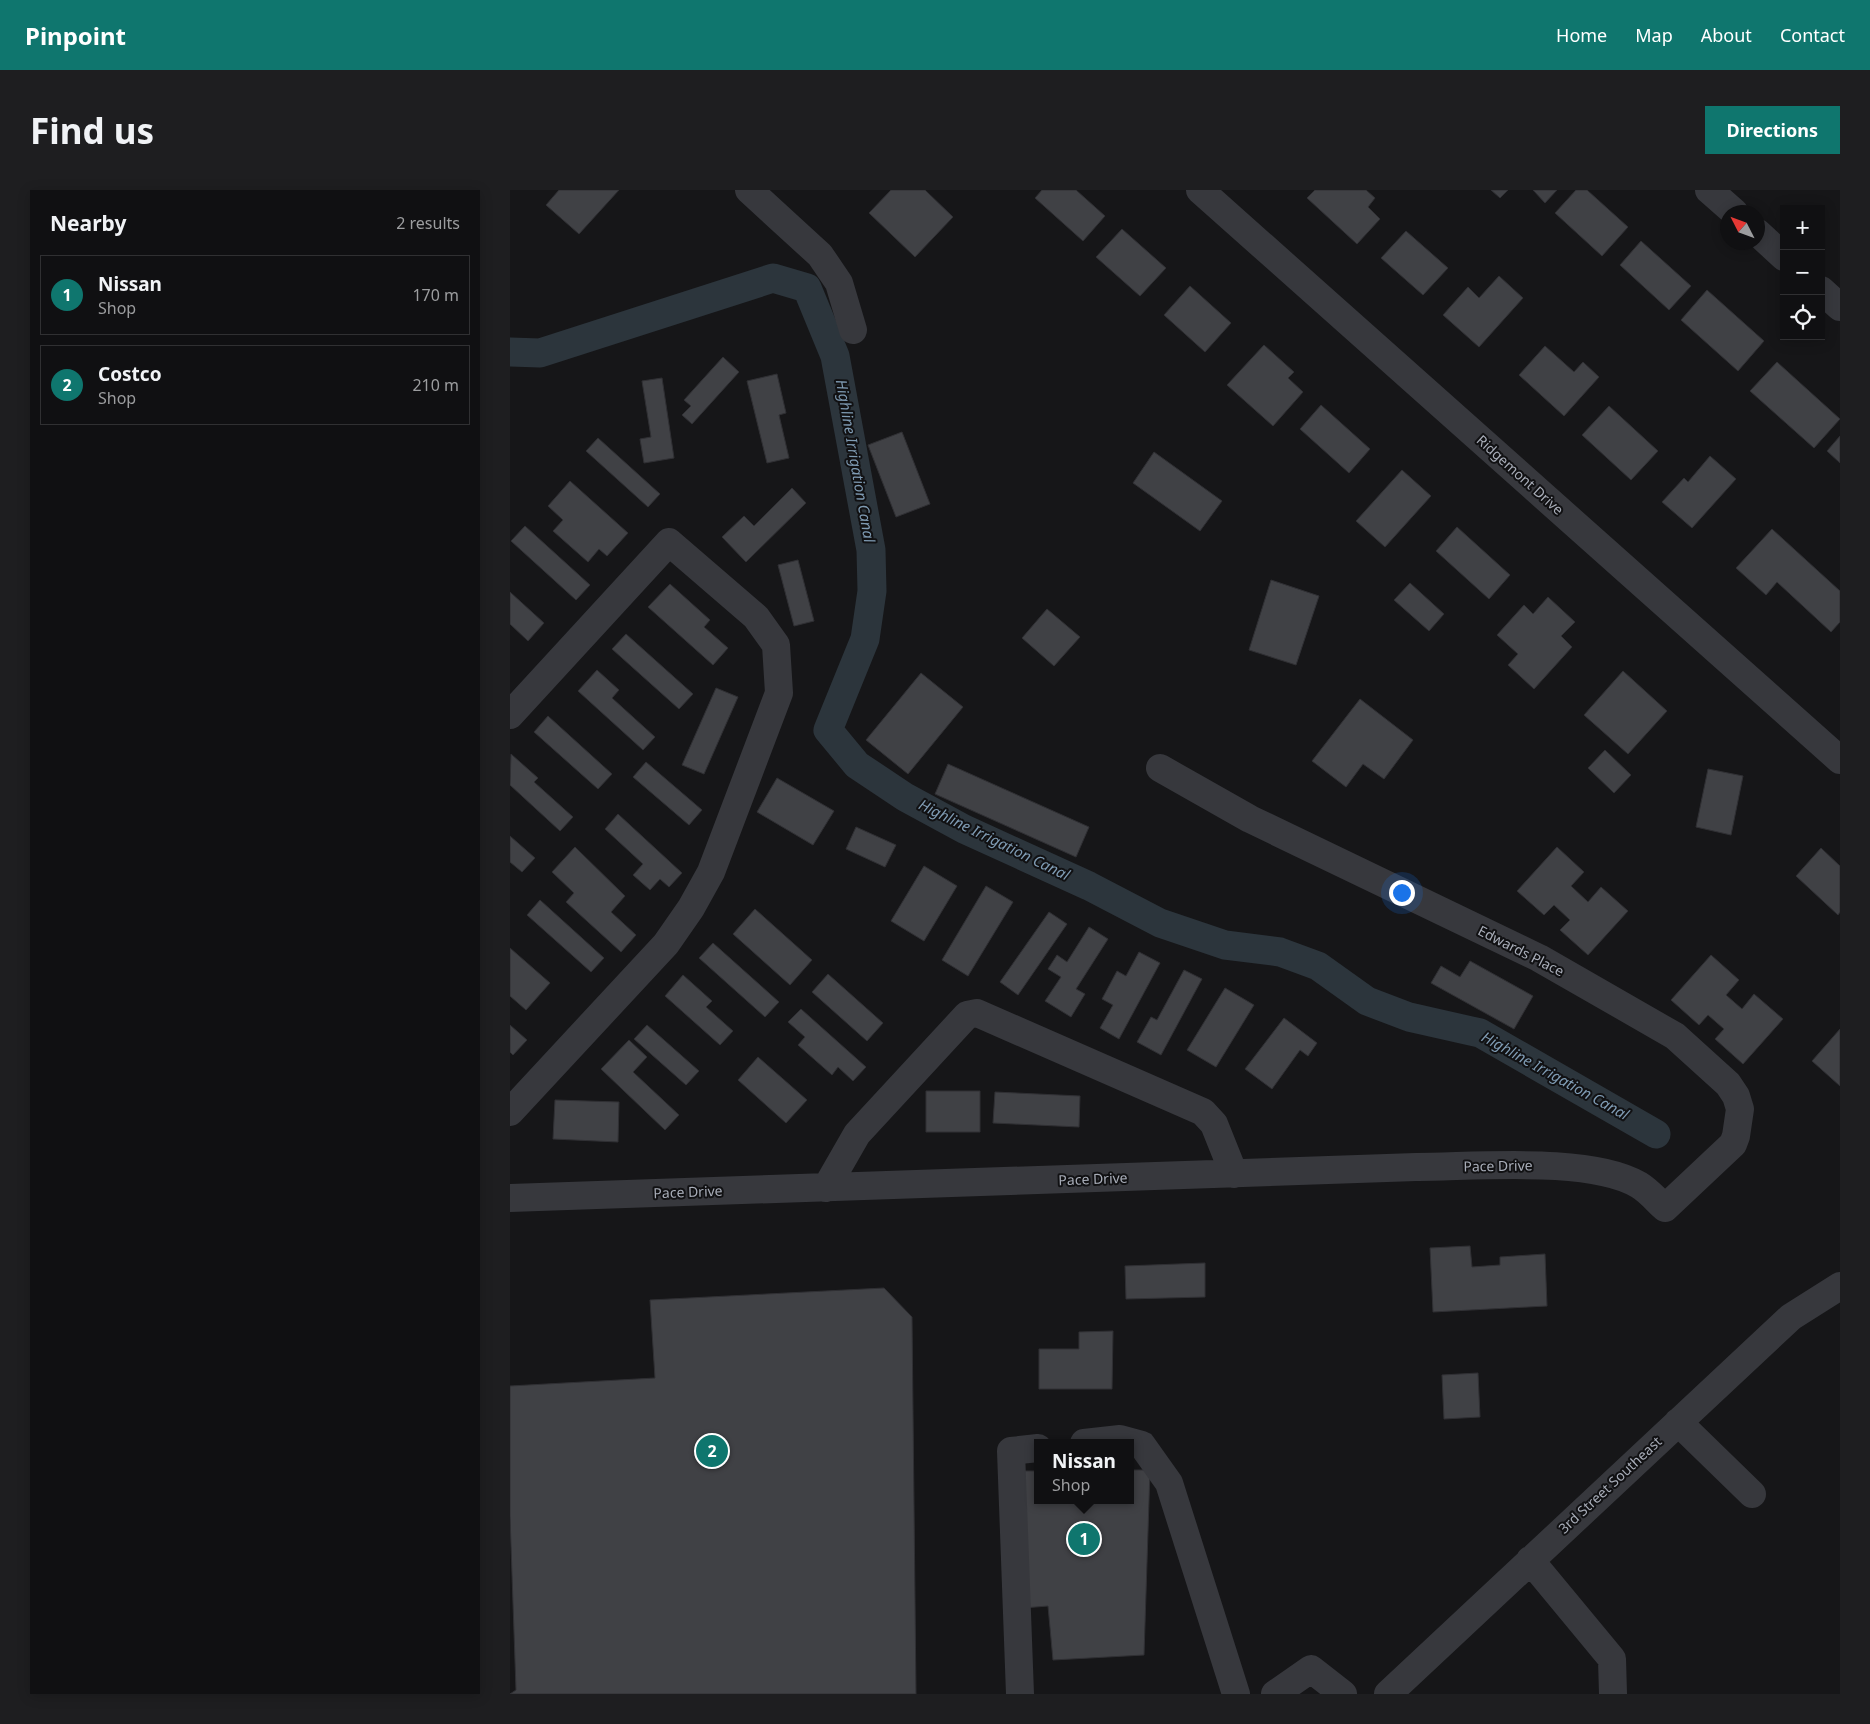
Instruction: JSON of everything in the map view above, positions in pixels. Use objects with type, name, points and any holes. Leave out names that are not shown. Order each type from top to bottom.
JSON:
[{"type":"street","points":[[749,190],[820,255],[839,283],[853,330]]},
{"type":"street","name":"Ridgemont Drive","points":[[1200,190],[1840,760]]},
{"type":"street","points":[[1709,190],[1726,205]]},
{"type":"street","points":[[1765,239],[1780,253]]},
{"type":"street","points":[[510,715],[669,542],[756,617],[776,645],[780,693],[710,872],[691,908],[666,944],[510,1112]]},
{"type":"street","name":"Edwards Place","points":[[1160,768],[1250,819],[1539,958],[1675,1036],[1728,1084],[1736,1096],[1740,1109],[1736,1136],[1732,1144],[1665,1208]]},
{"type":"street","points":[[826,1188],[857,1134],[967,1014],[977,1013],[1203,1112],[1214,1124],[1234,1174]]},
{"type":"street","name":"Pace Drive","points":[[510,1198],[1426,1167],[1542,1166],[1594,1170],[1639,1185],[1665,1208]]},
{"type":"street","name":"3rd Street Southeast","points":[[1388,1694],[1791,1317],[1840,1286]]},
{"type":"street","points":[[1678,1422],[1752,1494]]},
{"type":"street","points":[[1134,1443],[1142,1445],[1169,1483],[1236,1694]]},
{"type":"street","points":[[1020,1694],[1011,1451],[1034,1448]]},
{"type":"street","points":[[1530,1560],[1612,1659],[1613,1694]]},
{"type":"street","points":[[1275,1694],[1310,1669],[1343,1694]]},
{"type":"building","points":[[559,190],[619,190],[579,234],[546,205]]},
{"type":"building","points":[[891,190],[925,190],[953,217],[915,257],[869,213]]},
{"type":"building","points":[[1042,190],[1076,190],[1105,216],[1083,241],[1035,198]]},
{"type":"building","points":[[1315,190],[1366,190],[1375,198],[1368,207],[1380,219],[1357,244],[1307,198]]},
{"type":"building","points":[[1491,190],[1508,190],[1500,198]]},
{"type":"building","points":[[1533,190],[1557,190],[1545,203]]},
{"type":"building","points":[[1576,190],[1587,190],[1628,227],[1602,256],[1555,213]]},
{"type":"building","points":[[1122,229],[1166,268],[1140,296],[1096,257]]},
{"type":"building","points":[[1406,231],[1448,268],[1423,295],[1381,258]]},
{"type":"building","points":[[1641,241],[1691,286],[1669,310],[1620,265]]},
{"type":"building","points":[[1499,276],[1523,298],[1479,347],[1443,315],[1468,287],[1479,298]]},
{"type":"building","points":[[1190,286],[1231,323],[1205,352],[1164,315]]},
{"type":"building","points":[[1707,290],[1764,341],[1738,371],[1681,320]]},
{"type":"building","points":[[1264,345],[1294,372],[1288,378],[1303,392],[1273,426],[1227,385]]},
{"type":"building","points":[[1545,346],[1574,372],[1583,362],[1599,377],[1564,416],[1519,375]]},
{"type":"building","points":[[723,357],[739,372],[692,424],[682,415],[691,406],[684,400]]},
{"type":"building","points":[[1777,362],[1840,419],[1814,448],[1750,391]]},
{"type":"building","points":[[777,374],[786,413],[779,415],[789,458],[767,463],[747,381]]},
{"type":"building","points":[[662,378],[674,458],[644,463],[640,439],[651,437],[642,381]]},
{"type":"building","points":[[1321,405],[1370,449],[1349,473],[1300,429]]},
{"type":"building","points":[[1609,406],[1658,451],[1631,480],[1582,435]]},
{"type":"building","points":[[902,432],[930,504],[896,517],[868,445]]},
{"type":"building","points":[[1840,436],[1840,463],[1827,451]]},
{"type":"building","points":[[598,438],[660,494],[648,507],[586,451]]},
{"type":"building","points":[[1154,452],[1222,501],[1200,531],[1133,483]]},
{"type":"building","points":[[1710,456],[1736,479],[1692,528],[1662,502],[1684,478],[1688,482]]},
{"type":"building","points":[[1402,470],[1431,496],[1385,547],[1356,521]]},
{"type":"building","points":[[570,481],[628,533],[607,556],[599,549],[588,562],[553,531],[563,520],[548,506]]},
{"type":"building","points":[[792,488],[806,503],[746,562],[722,537],[744,516],[754,526]]},
{"type":"building","points":[[525,526],[590,585],[576,600],[511,541]]},
{"type":"building","points":[[1457,527],[1510,575],[1489,599],[1436,551]]},
{"type":"building","points":[[1772,529],[1840,591],[1840,622],[1831,632],[1777,582],[1766,595],[1736,568]]},
{"type":"building","points":[[798,560],[814,621],[794,626],[778,565]]},
{"type":"building","points":[[1271,580],[1319,596],[1296,665],[1249,650]]},
{"type":"building","points":[[1410,583],[1444,614],[1429,631],[1394,600]]},
{"type":"building","points":[[670,584],[710,620],[704,627],[728,648],[713,665],[648,607]]},
{"type":"building","points":[[510,592],[544,623],[528,641],[510,624]]},
{"type":"building","points":[[1548,597],[1575,622],[1561,636],[1572,647],[1534,689],[1508,665],[1518,654],[1497,635],[1524,605],[1533,614]]},
{"type":"building","points":[[1047,609],[1080,637],[1054,666],[1022,638]]},
{"type":"building","points":[[626,634],[693,694],[679,709],[612,649]]},
{"type":"building","points":[[597,670],[619,690],[612,698],[655,737],[643,750],[578,691]]},
{"type":"building","points":[[1623,671],[1667,711],[1628,754],[1584,715]]},
{"type":"building","points":[[921,673],[963,707],[908,774],[866,740]]},
{"type":"building","points":[[716,688],[738,697],[704,774],[682,765]]},
{"type":"building","points":[[1360,699],[1413,740],[1384,779],[1363,764],[1346,787],[1312,761]]},
{"type":"building","points":[[548,716],[612,774],[598,789],[534,732]]},
{"type":"building","points":[[1605,750],[1631,775],[1614,793],[1588,768]]},
{"type":"building","points":[[511,754],[538,778],[534,782],[573,817],[560,831],[510,785]]},
{"type":"building","points":[[646,762],[702,810],[689,825],[633,777]]},
{"type":"building","points":[[948,764],[1089,827],[1076,857],[935,794]]},
{"type":"building","points":[[1708,769],[1743,776],[1731,835],[1696,827]]},
{"type":"building","points":[[777,778],[834,811],[813,845],[757,812]]},
{"type":"building","points":[[618,814],[682,873],[669,887],[660,879],[650,890],[633,875],[643,864],[605,829]]},
{"type":"building","points":[[856,827],[896,845],[885,867],[846,849]]},
{"type":"building","points":[[510,836],[535,858],[522,872],[510,862]]},
{"type":"building","points":[[575,847],[625,896],[611,912],[636,935],[621,952],[566,902],[574,893],[552,872]]},
{"type":"building","points":[[1557,847],[1584,872],[1571,886],[1588,902],[1601,887],[1628,911],[1588,955],[1560,930],[1570,920],[1554,905],[1544,915],[1517,891]]},
{"type":"building","points":[[1821,848],[1840,866],[1840,912],[1838,915],[1796,876]]},
{"type":"building","points":[[924,866],[957,886],[924,941],[891,921]]},
{"type":"building","points":[[986,886],[1013,902],[968,976],[942,960]]},
{"type":"building","points":[[540,900],[604,958],[591,972],[527,915]]},
{"type":"building","points":[[755,909],[812,960],[790,985],[733,934]]},
{"type":"building","points":[[1049,912],[1067,924],[1018,995],[1000,982]]},
{"type":"building","points":[[1089,927],[1108,939],[1076,989],[1085,994],[1071,1017],[1045,1001],[1061,977],[1048,969],[1057,955],[1067,962]]},
{"type":"building","points":[[713,943],[779,1002],[765,1017],[699,958]]},
{"type":"building","points":[[510,948],[550,983],[526,1010],[510,996]]},
{"type":"building","points":[[1139,952],[1160,963],[1119,1039],[1100,1028],[1113,1005],[1102,999],[1117,971],[1126,976]]},
{"type":"building","points":[[1711,955],[1739,980],[1726,995],[1742,1009],[1754,994],[1783,1019],[1743,1064],[1715,1039],[1724,1029],[1708,1015],[1699,1025],[1671,1000]]},
{"type":"building","points":[[1470,961],[1533,996],[1514,1029],[1431,983],[1441,966],[1460,977]]},
{"type":"building","points":[[1184,970],[1202,979],[1161,1055],[1137,1042],[1151,1017],[1157,1020]]},
{"type":"building","points":[[828,974],[883,1023],[867,1041],[812,992]]},
{"type":"building","points":[[683,975],[712,1001],[706,1007],[733,1031],[720,1045],[665,996]]},
{"type":"building","points":[[1225,988],[1254,1005],[1216,1067],[1187,1050]]},
{"type":"building","points":[[801,1009],[866,1067],[853,1081],[838,1067],[832,1075],[798,1045],[805,1037],[788,1022]]},
{"type":"building","points":[[1284,1018],[1317,1043],[1308,1056],[1300,1050],[1272,1089],[1245,1069]]},
{"type":"building","points":[[510,1025],[527,1040],[513,1055],[510,1052]]},
{"type":"building","points":[[647,1025],[699,1071],[686,1085],[634,1039]]},
{"type":"building","points":[[1840,1029],[1840,1086],[1812,1061]]},
{"type":"building","points":[[629,1040],[647,1057],[633,1072],[679,1115],[665,1130],[601,1069]]},
{"type":"building","points":[[758,1057],[807,1100],[786,1123],[738,1080]]},
{"type":"building","points":[[926,1091],[980,1091],[980,1132],[926,1132]]},
{"type":"building","points":[[995,1092],[1080,1096],[1079,1127],[993,1123]]},
{"type":"building","points":[[555,1100],[619,1102],[618,1142],[553,1139]]},
{"type":"building","points":[[1470,1246],[1472,1267],[1500,1265],[1500,1257],[1545,1254],[1547,1306],[1433,1312],[1430,1248]]},
{"type":"building","points":[[1205,1263],[1205,1297],[1126,1299],[1125,1266]]},
{"type":"building","points":[[884,1288],[912,1317],[916,1694],[510,1694],[516,1690],[510,1516],[510,1386],[655,1378],[650,1300]]},
{"type":"building","points":[[1113,1331],[1112,1389],[1039,1389],[1039,1349],[1079,1349],[1079,1332]]},
{"type":"building","points":[[1478,1373],[1480,1417],[1444,1419],[1442,1375]]},
{"type":"building","points":[[1134,1470],[1150,1470],[1144,1655],[1053,1660],[1048,1606],[1023,1608],[1019,1471],[1034,1471],[1034,1504],[1134,1504]]},
{"type":"waterway","name":"Highline Irrigation Canal","points":[[510,352],[540,353],[773,278],[807,288],[835,356],[871,550],[872,591],[865,639],[828,730],[857,765],[905,797],[964,829],[1089,886],[1160,923],[1225,945],[1280,952],[1318,966],[1367,1001],[1409,1017],[1480,1033],[1656,1134]]},
{"type":"place","name":"Costco","points":[[712,1451]]},
{"type":"place","name":"Nissan","points":[[1084,1539]]}]
